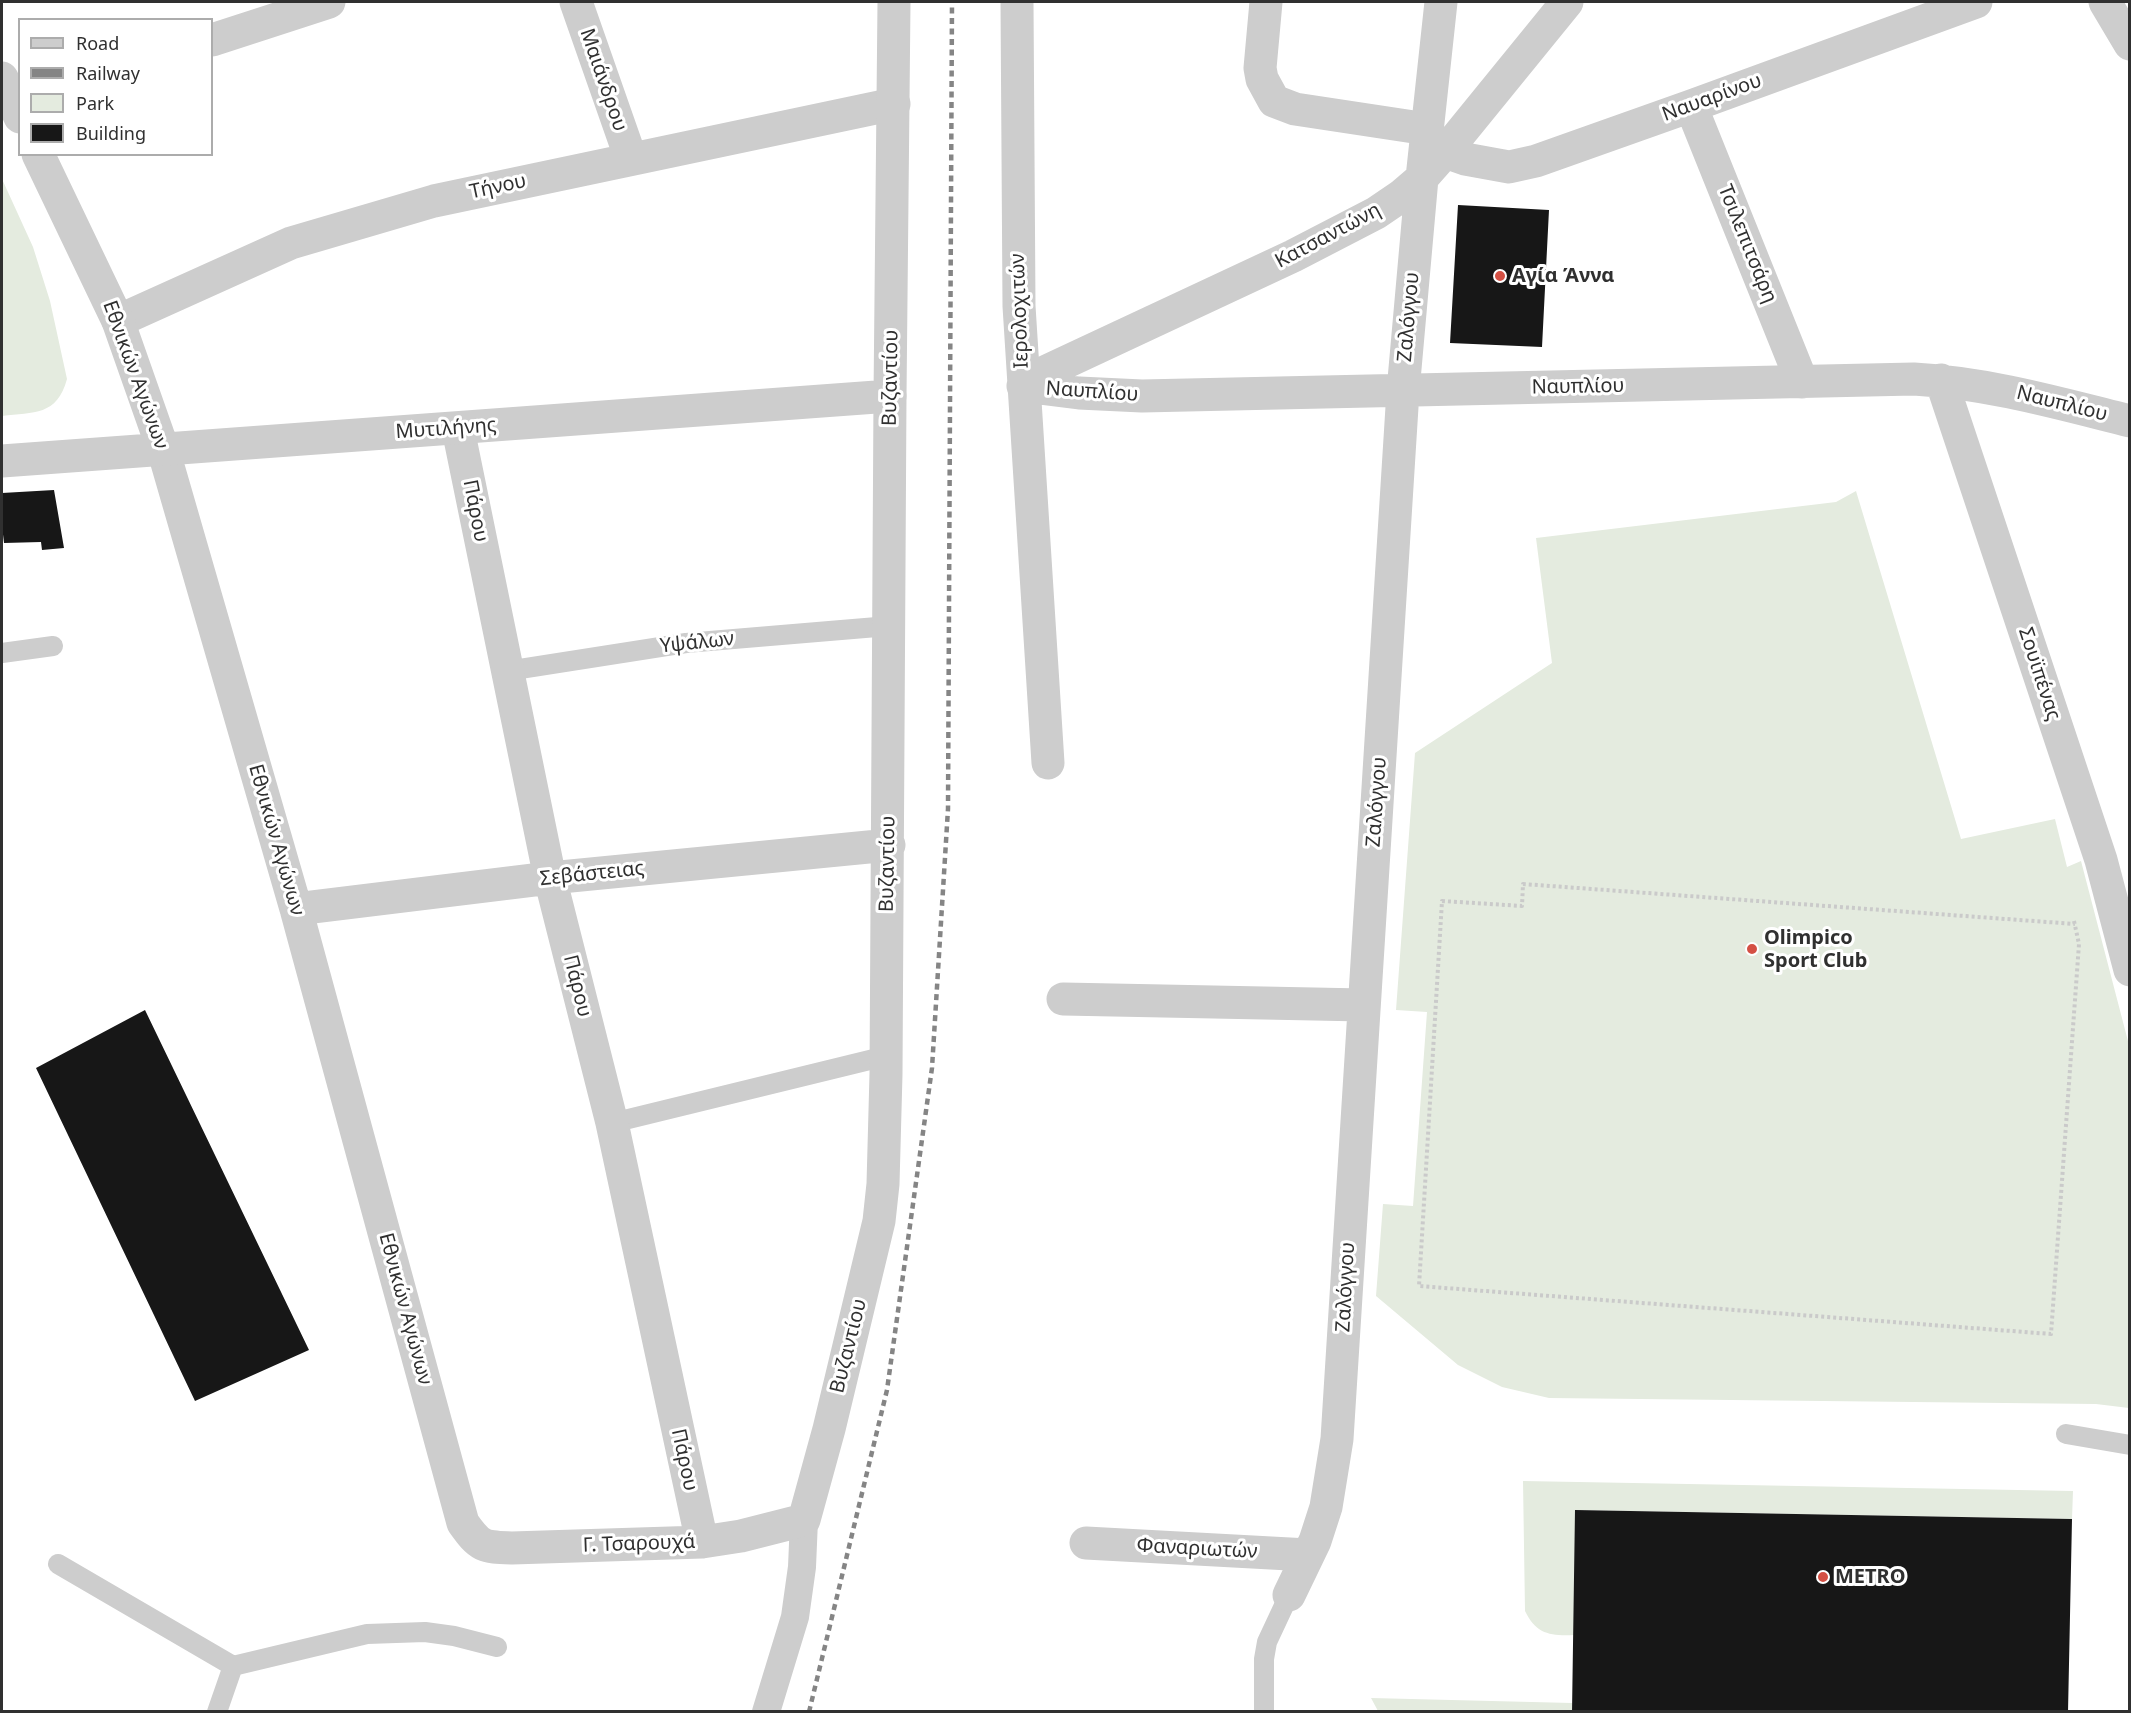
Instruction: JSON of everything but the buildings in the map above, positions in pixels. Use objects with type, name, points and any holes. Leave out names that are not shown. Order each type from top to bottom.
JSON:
[{"type":"street","points":[[213,40],[329,2]]},
{"type":"street","name":"Μαιάνδρου","points":[[576,2],[631,159]]},
{"type":"street","name":"Βυζαντίου","points":[[766,1712],[795,1617],[802,1567],[804,1520],[829,1429],[879,1221],[883,1184],[889,845],[894,2]]},
{"type":"street","name":"Ιερολοχιτών","points":[[1017,2],[1019,306],[1048,763]]},
{"type":"street","name":"Ναυαρίνου","points":[[1266,2],[1260,68],[1262,79],[1274,101],[1295,109],[1436,140],[1465,159],[1509,167],[1546,158],[1976,2]]},
{"type":"street","name":"Ζαλόγγου","points":[[1289,1596],[1308,1555],[1326,1507],[1337,1439],[1403,392],[1422,178],[1436,140],[1442,2]]},
{"type":"street","points":[[1436,140],[1567,2]]},
{"type":"street","points":[[2105,2],[2130,44]]},
{"type":"street","name":"Τήνου","points":[[118,321],[291,243],[434,201],[894,104]]},
{"type":"street","name":"Τσιλεπιτσάρη","points":[[1691,106],[1802,382]]},
{"type":"street","name":"Εθνικών Αγώνων","points":[[39,156],[118,321],[163,449],[296,909],[463,1523],[474,1539]]},
{"type":"street","name":"Κατσαντώνη","points":[[1023,386],[1047,371],[1293,256],[1376,213],[1422,178]]},
{"type":"street","name":"Ναυπλίου","points":[[1023,386],[1068,392],[1142,396],[1403,392],[1893,379],[1941,380],[2007,391],[2130,421]]},
{"type":"street","name":"Σουϊπένας","points":[[1941,380],[2101,860],[2122,907],[2130,970]]},
{"type":"street","name":"Μυτιλήνης","points":[[2,460],[458,429],[890,396]]},
{"type":"street","name":"Πάρου","points":[[458,429],[550,878],[612,1123],[702,1542]]},
{"type":"street","name":"Σεβάστειας","points":[[296,909],[550,878],[889,845]]},
{"type":"street","points":[[1064,999],[1364,1005]]},
{"type":"street","name":"Γ. Τσαρουχά","points":[[474,1539],[487,1547],[512,1548],[702,1542],[741,1536],[804,1520]]},
{"type":"street","name":"Φαναριωτών","points":[[1086,1543],[1308,1555]]},
{"type":"lane","name":"Υψάλων","points":[[507,671],[686,643],[889,626]]},
{"type":"lane","points":[[2,653],[53,646]]},
{"type":"lane","points":[[612,1123],[886,1056]]},
{"type":"lane","points":[[2066,1434],[2130,1445]]},
{"type":"lane","points":[[58,1564],[233,1666],[367,1634],[425,1632],[454,1636],[497,1647]]},
{"type":"lane","points":[[1264,1712],[1264,1659],[1267,1642],[1289,1596]]},
{"type":"lane","points":[[217,1712],[233,1666]]},
{"type":"path","points":[[2072,913],[2079,944],[2051,1334],[1419,1286],[1442,901],[1522,906],[1523,884],[2074,924]]},
{"type":"green space","points":[[2,179],[33,247],[50,301],[67,379],[57,400],[43,410],[2,416]]},
{"type":"green space","name":"Olimpico Sport Club","points":[[1856,491],[1961,839],[2055,819],[2067,867],[2081,861],[2129,1045],[2129,1408],[2096,1404],[1549,1398],[1502,1387],[1458,1365],[1376,1296],[1383,1204],[1413,1206],[1427,1012],[1396,1010],[1415,753],[1552,663],[1536,538],[1836,502]]},
{"type":"green space","points":[[1523,1481],[2073,1491],[2072,1519],[1576,1510],[1574,1635],[1558,1635],[1539,1629],[1525,1611]]},
{"type":"green space","points":[[1371,1698],[1572,1703],[1572,1711],[1378,1711]]},
{"type":"railway","points":[[809,1712],[887,1390],[932,1068],[948,809],[952,2]]},
{"type":"place","name":"Αγία Άννα","points":[[1500,276]]},
{"type":"place","name":"Olimpico Sport Club","points":[[1752,949]]},
{"type":"place","name":"METRO","points":[[1823,1577]]}]
